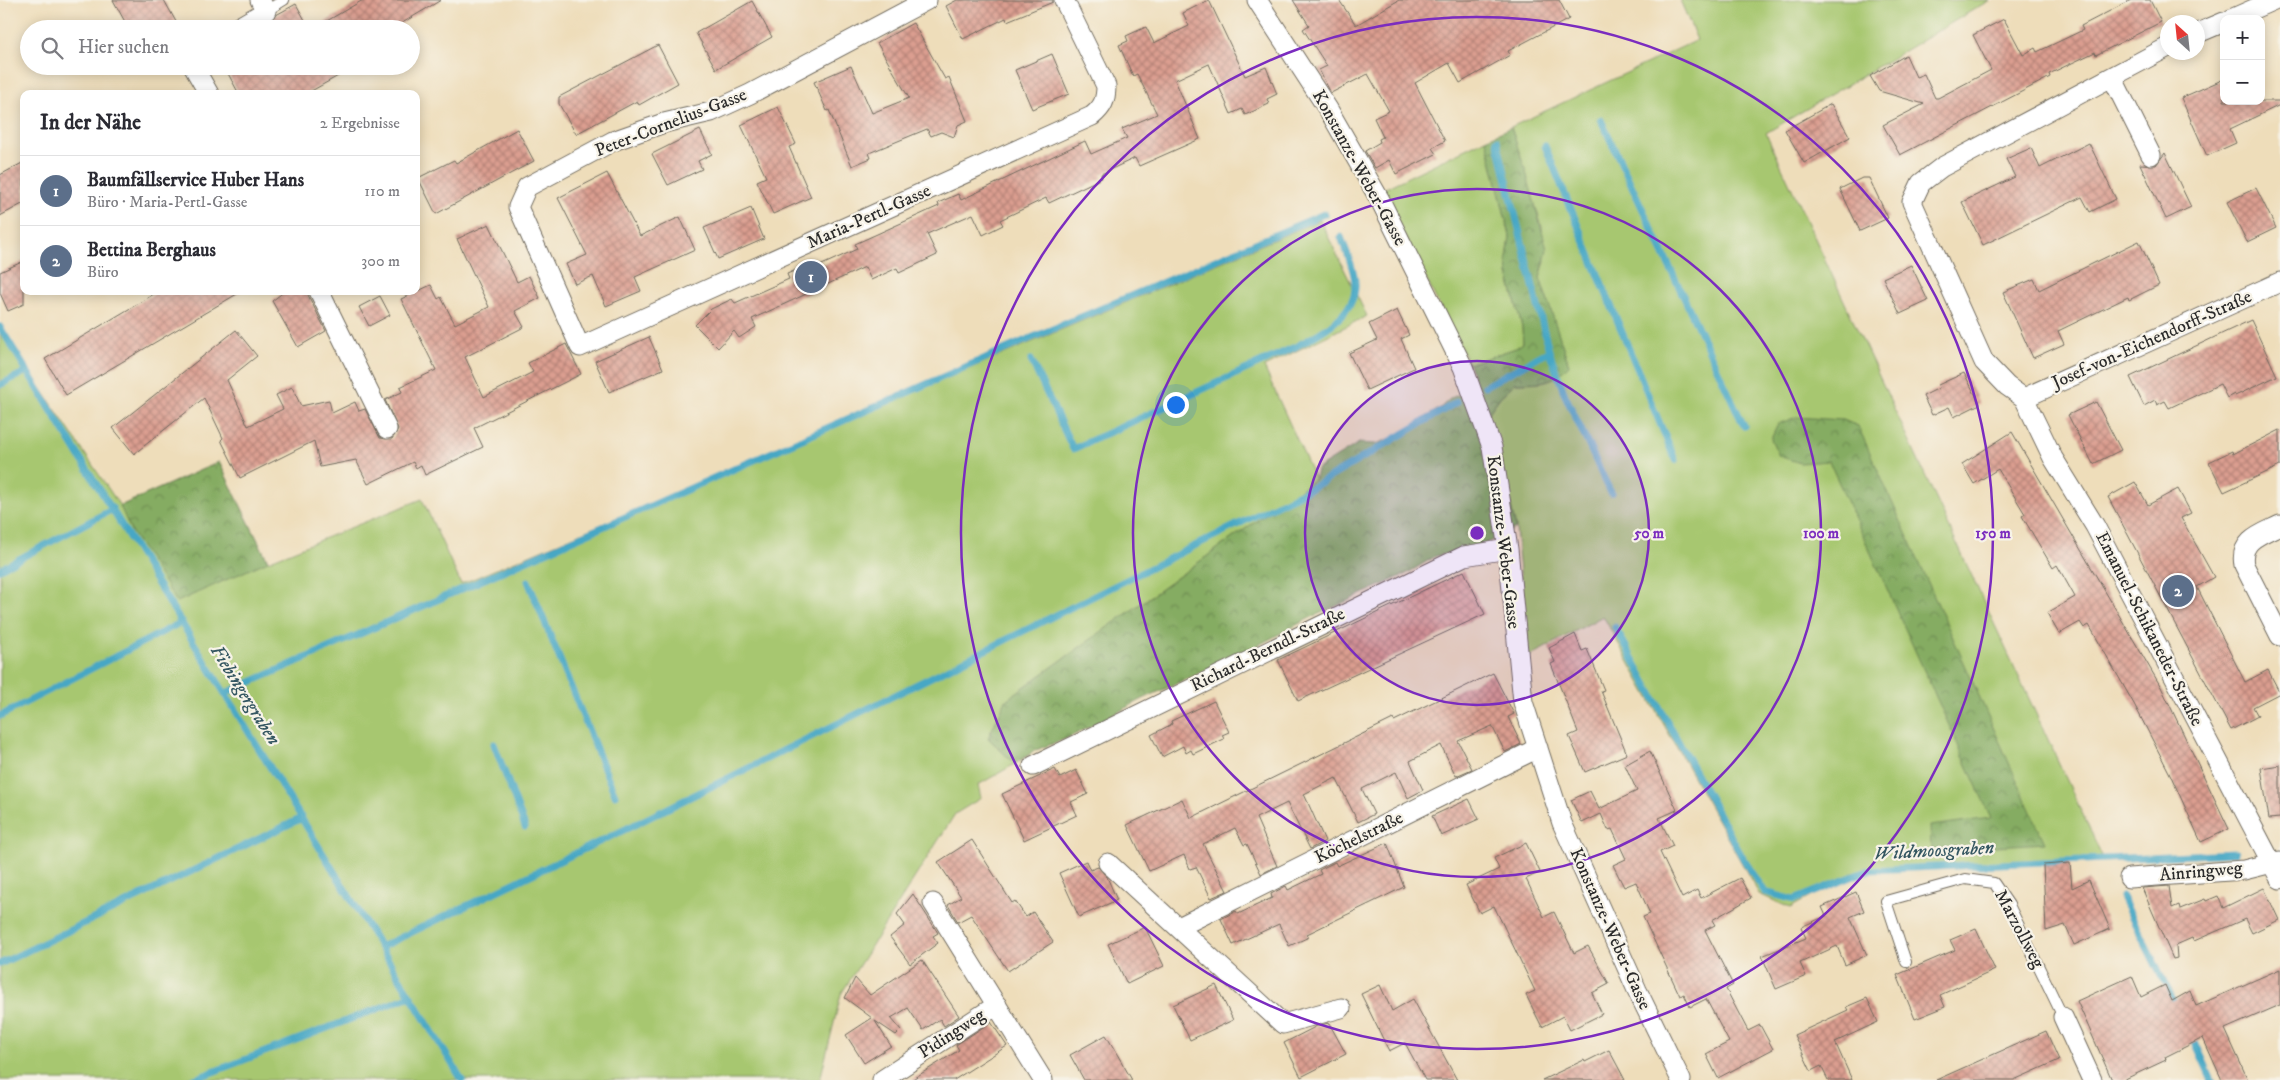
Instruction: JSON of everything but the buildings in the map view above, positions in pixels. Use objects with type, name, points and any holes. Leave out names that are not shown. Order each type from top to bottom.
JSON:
[{"type":"street","name":"Peter-Cornelius-Gasse","points":[[547,276],[518,207],[527,188],[613,141],[664,122],[711,112],[750,94],[927,0]]},
{"type":"street","name":"Maria-Pertl-Gasse","points":[[547,276],[580,347],[1092,116],[1102,107],[1106,96],[1106,86],[1064,0]]},
{"type":"street","name":"Konstanze-Weber-Gasse","points":[[1257,0],[1328,109],[1380,200],[1454,346],[1492,447],[1508,549],[1522,702],[1562,823],[1637,990],[1681,1080]]},
{"type":"street","points":[[2240,15],[2274,0]]},
{"type":"street","points":[[246,20],[263,5]]},
{"type":"street","points":[[2205,30],[2220,24]]},
{"type":"street","points":[[2024,398],[2007,386],[1984,362],[1912,202],[1921,183],[1942,167],[2160,51]]},
{"type":"street","points":[[197,75],[206,90]]},
{"type":"street","points":[[2112,77],[2151,155]]},
{"type":"street","name":"Josef-von-Eichendorff-Straße","points":[[2024,398],[2280,282]]},
{"type":"street","points":[[321,295],[387,429]]},
{"type":"street","name":"Emanuel-Schikaneder-Straße","points":[[2024,398],[2053,458],[2095,526],[2276,861]]},
{"type":"street","points":[[2280,525],[2254,538],[2245,546],[2242,556],[2244,565],[2280,636]]},
{"type":"street","name":"Richard-Berndl-Straße","points":[[1033,766],[1464,556],[1508,549]]},
{"type":"street","name":"Köchelstraße","points":[[1179,927],[1538,748]]},
{"type":"street","points":[[2276,861],[2280,880]]},
{"type":"street","name":"Ainringweg","points":[[2129,878],[2244,870],[2276,861]]},
{"type":"street","points":[[1108,862],[1283,1024],[1341,1008]]},
{"type":"street","name":"Pidingweg","points":[[933,903],[1043,1080]]},
{"type":"street","name":"Pidingweg","points":[[882,1080],[997,1005]]},
{"type":"street","name":"Marzollweg","points":[[2063,1017],[2092,1080]]},
{"type":"lane","points":[[263,5],[284,0]]},
{"type":"lane","name":"Marzollweg","points":[[1906,962],[1886,901],[1965,879],[1994,883],[2010,905],[2063,1017]]},
{"type":"green space","points":[[1680,0],[1990,0],[1766,133],[2104,860],[1853,873],[1790,908],[1759,894],[1603,616],[1528,657],[1516,528],[1487,415],[1500,397],[1515,383],[1545,381],[1556,376],[1569,365],[1540,278],[1545,261],[1542,227],[1511,127],[1697,40]]},
{"type":"green space","points":[[1511,127],[1526,172],[1547,249],[1540,278],[1569,365],[1556,376],[1545,381],[1515,383],[1500,397],[1487,415],[1516,528],[1477,548],[1436,556],[1406,574],[1143,699],[1068,738],[1036,750],[1015,764],[988,738],[1006,700],[1315,479],[1317,469],[1359,443],[1376,444],[1396,436],[1440,408],[1451,398],[1476,387],[1469,364],[1516,348],[1523,343],[1522,327],[1508,274],[1507,259],[1510,236],[1486,139]]},
{"type":"green space","points":[[1486,139],[1510,236],[1507,259],[1508,274],[1522,327],[1523,343],[1516,348],[1469,364],[1381,190]]},
{"type":"green space","points":[[1320,220],[1367,316],[1264,367],[1315,479],[1006,700],[988,738],[1015,764],[978,785],[981,798],[955,814],[841,994],[820,1080],[0,1080],[0,327],[120,506],[219,462],[268,561],[422,499],[461,584]]},
{"type":"green space","points":[[1796,417],[1843,420],[1858,426],[2045,843],[1931,850],[1930,826],[1991,818],[1829,461],[1800,463],[1779,456],[1771,439],[1778,424]]},
{"type":"green space","points":[[219,462],[268,561],[177,602],[132,533],[120,506]]},
{"type":"waterway","points":[[1601,120],[1744,426]]},
{"type":"waterway","points":[[1497,140],[1549,351],[1565,395],[1611,493]]},
{"type":"waterway","points":[[1545,146],[1675,460]]},
{"type":"waterway","points":[[226,693],[1022,342],[1324,214]]},
{"type":"waterway","points":[[1031,360],[1073,449],[1295,347],[1335,322],[1350,304],[1355,282],[1350,259],[1341,237]]},
{"type":"waterway","name":"Fiebingergraben","points":[[0,327],[462,1080]]},
{"type":"waterway","points":[[1485,386],[1549,351]]},
{"type":"waterway","points":[[0,385],[27,371]]},
{"type":"waterway","points":[[381,947],[630,827],[1315,486],[1457,402]]},
{"type":"waterway","points":[[0,569],[113,509]]},
{"type":"waterway","points":[[528,581],[615,795]]},
{"type":"waterway","points":[[0,716],[182,622]]},
{"type":"waterway","name":"Wildmoosgraben","points":[[1615,627],[1744,860],[1765,892],[1794,900],[1869,870],[2235,853]]},
{"type":"waterway","points":[[494,744],[525,827]]},
{"type":"waterway","points":[[0,964],[302,818]]},
{"type":"waterway","name":"Wildmoosgraben","points":[[2122,897],[2177,1008]]},
{"type":"waterway","points":[[192,1080],[411,996]]},
{"type":"waterway","name":"Wildmoosgraben","points":[[2192,1035],[2212,1080]]},
{"type":"place","name":"Baumfällservice Huber Hans","points":[[811,277]]},
{"type":"place","name":"Bettina Berghaus","points":[[2178,591]]}]
